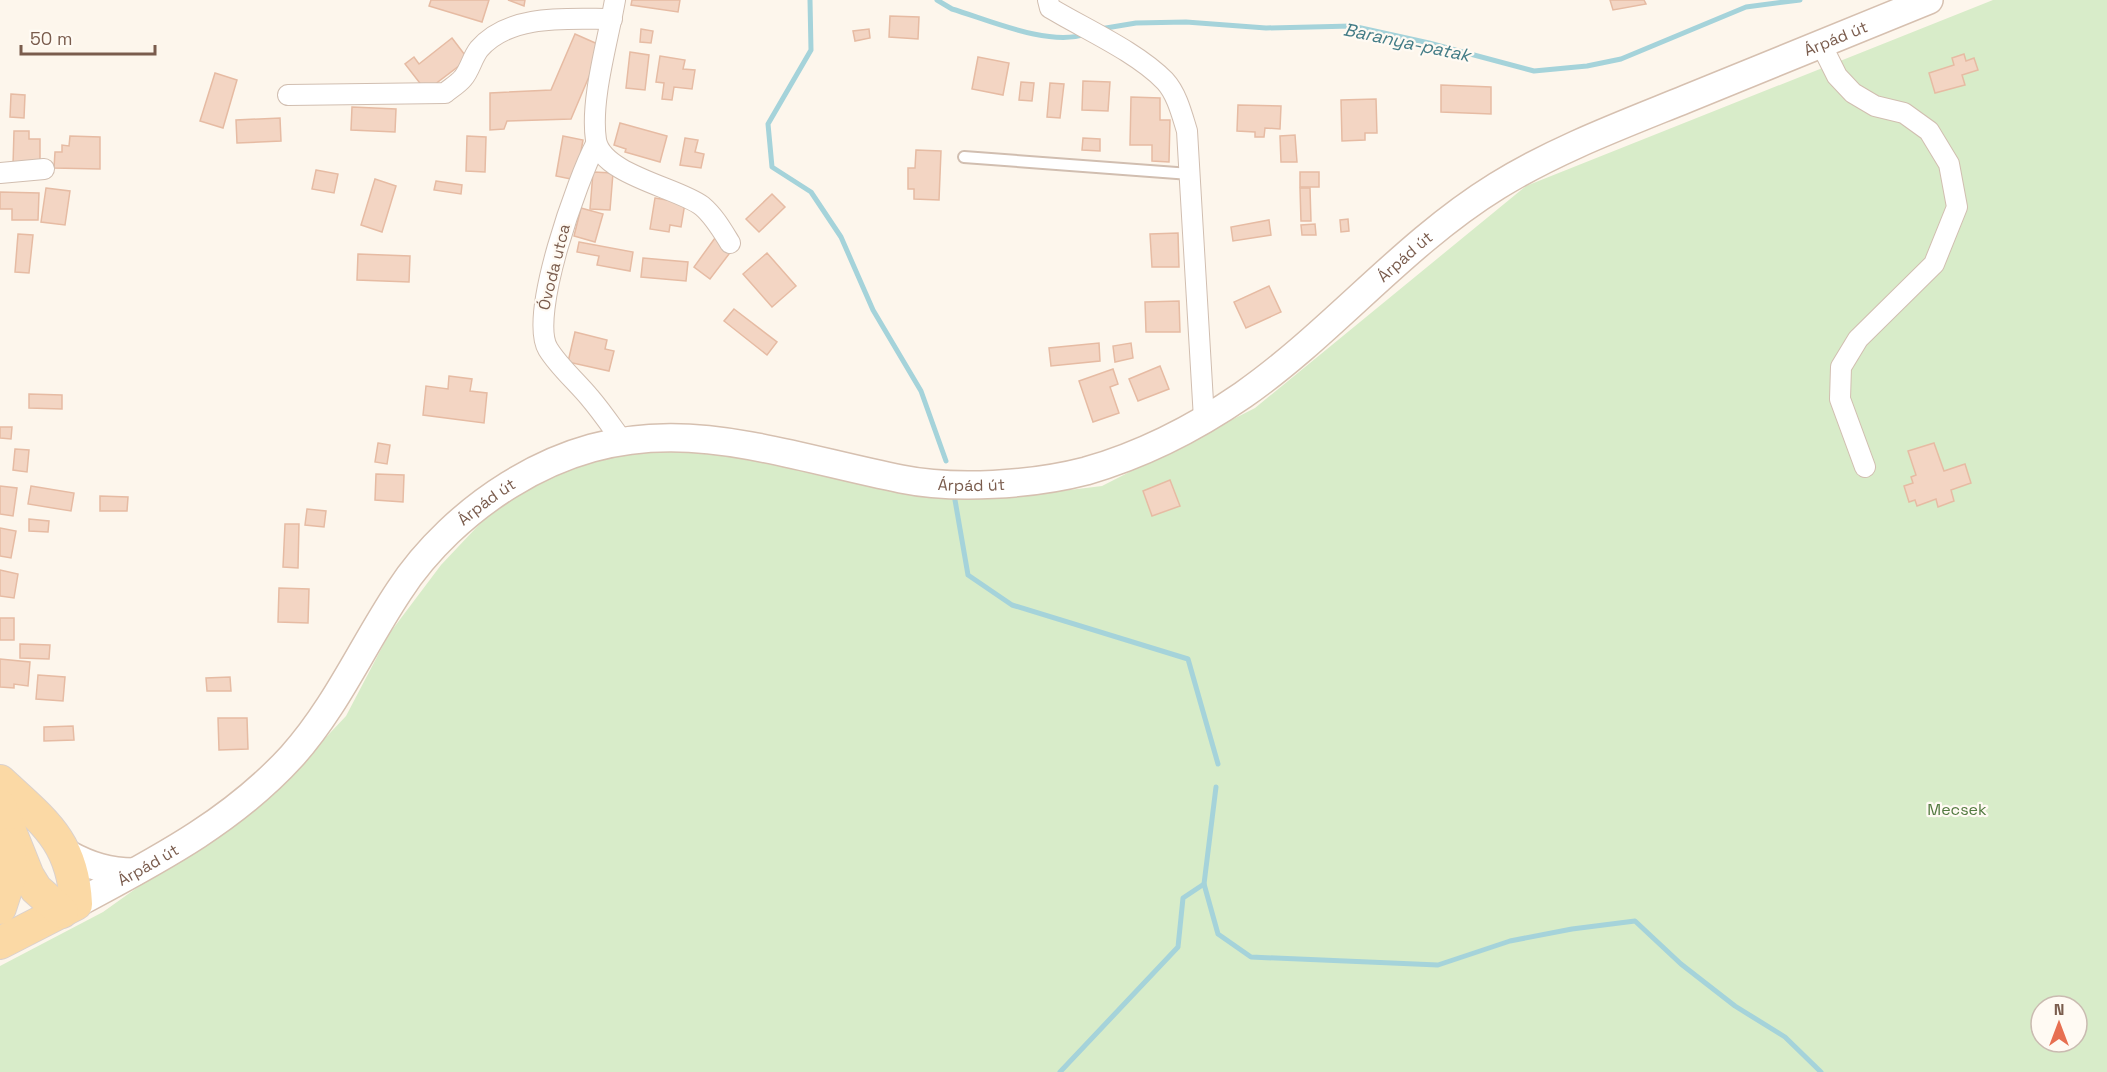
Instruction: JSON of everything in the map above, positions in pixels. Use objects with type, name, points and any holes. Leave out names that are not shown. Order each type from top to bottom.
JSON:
[{"type":"main road","name":"Árpád út","points":[[69,908],[184,846],[215,825],[294,754],[334,699],[401,588],[425,557],[466,517],[507,485],[546,465],[567,456],[623,442],[672,437],[715,438],[779,449],[904,480],[939,483],[1003,483],[1083,472],[1149,448],[1204,419],[1245,393],[1293,355],[1386,270],[1456,214],[1498,186],[1544,160],[1633,121],[1929,0]]},
{"type":"main road","points":[[0,781],[36,815],[68,854],[89,865],[112,872],[135,872]]},
{"type":"main road","points":[[0,807],[27,876],[36,889],[69,908]]},
{"type":"main road","points":[[0,807],[11,850],[12,874],[0,908]]},
{"type":"main road","points":[[68,854],[75,878],[69,908]]},
{"type":"main road","points":[[0,943],[69,908]]},
{"type":"street","points":[[1048,0],[1050,8],[1106,39],[1165,81],[1178,102],[1188,131],[1204,419]]},
{"type":"street","points":[[288,94],[445,93],[464,78],[479,49],[497,34],[519,24],[574,19],[613,9]]},
{"type":"street","name":"Óvoda utca","points":[[613,9],[602,63],[595,126],[596,144],[583,169],[568,209],[542,318],[547,348],[591,398],[623,442]]},
{"type":"street","points":[[1821,44],[1837,76],[1853,93],[1875,106],[1904,113],[1929,131],[1949,164],[1957,207],[1934,264],[1858,339],[1841,367],[1840,399],[1865,466]]},
{"type":"street","points":[[596,144],[617,167],[635,178],[701,205],[730,243]]},
{"type":"street","points":[[0,173],[44,169]]},
{"type":"lane","points":[[964,157],[1190,174]]},
{"type":"green space","name":"Mecsek","points":[[1993,0],[2107,0],[2107,1072],[0,1072],[0,966],[103,912],[281,785],[346,716],[389,634],[441,565],[508,494],[628,445],[692,441],[789,462],[1004,498],[1102,486],[1255,408],[1526,186]]},
{"type":"building","points":[[431,0],[489,0],[482,22],[429,6]]},
{"type":"building","points":[[508,0],[525,0],[524,6]]},
{"type":"building","points":[[632,0],[680,0],[678,12],[631,5]]},
{"type":"building","points":[[1610,0],[1644,0],[1646,4],[1613,10]]},
{"type":"building","points":[[890,16],[919,17],[918,39],[889,37]]},
{"type":"building","points":[[641,29],[653,31],[651,43],[640,42]]},
{"type":"building","points":[[869,29],[870,38],[855,41],[853,31]]},
{"type":"building","points":[[575,34],[602,46],[571,119],[507,121],[504,129],[490,130],[490,93],[551,90]]},
{"type":"building","points":[[452,38],[468,59],[426,91],[405,64],[414,57],[419,64]]},
{"type":"building","points":[[630,52],[649,55],[645,90],[626,88]]},
{"type":"building","points":[[1964,54],[1966,61],[1974,58],[1978,70],[1962,75],[1965,85],[1935,93],[1929,73],[1954,65],[1952,58]]},
{"type":"building","points":[[660,56],[685,60],[683,69],[695,70],[692,89],[674,87],[672,100],[662,99],[664,83],[656,82]]},
{"type":"building","points":[[978,57],[1009,63],[1003,95],[972,89]]},
{"type":"building","points":[[215,73],[237,80],[223,128],[200,121]]},
{"type":"building","points":[[1083,81],[1110,82],[1108,111],[1082,110]]},
{"type":"building","points":[[1021,82],[1034,83],[1032,101],[1019,100]]},
{"type":"building","points":[[1050,83],[1064,84],[1060,118],[1047,117]]},
{"type":"building","points":[[1441,85],[1491,87],[1491,114],[1441,112]]},
{"type":"building","points":[[11,94],[25,95],[24,118],[10,117]]},
{"type":"building","points":[[1131,97],[1160,98],[1160,120],[1170,120],[1169,162],[1152,161],[1152,145],[1130,145]]},
{"type":"building","points":[[1376,99],[1377,133],[1365,133],[1365,140],[1342,141],[1341,100]]},
{"type":"building","points":[[1238,105],[1281,106],[1280,129],[1265,128],[1264,137],[1255,137],[1255,132],[1237,131]]},
{"type":"building","points":[[352,107],[396,109],[395,132],[351,130]]},
{"type":"building","points":[[280,118],[281,141],[237,143],[236,120]]},
{"type":"building","points":[[620,123],[667,136],[660,162],[625,152],[626,149],[614,145]]},
{"type":"building","points":[[14,131],[29,131],[29,139],[40,139],[40,165],[13,165]]},
{"type":"building","points":[[1295,135],[1297,162],[1281,162],[1280,136]]},
{"type":"building","points":[[70,136],[100,137],[100,169],[54,168],[55,152],[62,152],[62,145],[69,146]]},
{"type":"building","points":[[467,136],[486,137],[485,172],[466,171]]},
{"type":"building","points":[[563,136],[583,140],[576,180],[556,176]]},
{"type":"building","points":[[685,138],[698,140],[695,152],[704,154],[701,168],[680,165]]},
{"type":"building","points":[[1083,138],[1100,139],[1100,151],[1082,150]]},
{"type":"building","points":[[916,150],[941,151],[939,200],[914,199],[914,189],[908,189],[908,168],[915,168]]},
{"type":"building","points":[[316,170],[338,174],[334,193],[312,189]]},
{"type":"building","points":[[593,172],[613,173],[610,210],[590,209]]},
{"type":"building","points":[[1300,172],[1319,172],[1319,187],[1300,187]]},
{"type":"building","points":[[375,179],[396,186],[382,232],[361,225]]},
{"type":"building","points":[[436,181],[462,185],[461,194],[434,190]]},
{"type":"building","points":[[46,188],[70,191],[65,225],[41,222]]},
{"type":"building","points":[[1300,188],[1310,188],[1311,221],[1301,221]]},
{"type":"building","points":[[0,192],[39,193],[38,220],[12,220],[12,209],[0,209]]},
{"type":"building","points":[[772,194],[785,207],[759,232],[746,219]]},
{"type":"building","points":[[655,198],[685,203],[681,227],[670,225],[669,232],[650,229]]},
{"type":"building","points":[[581,208],[603,214],[595,242],[574,236]]},
{"type":"building","points":[[1348,219],[1349,231],[1341,232],[1340,220]]},
{"type":"building","points":[[1269,220],[1271,235],[1233,241],[1231,227]]},
{"type":"building","points":[[1315,224],[1316,235],[1302,235],[1301,225]]},
{"type":"building","points":[[1178,233],[1179,267],[1152,267],[1150,234]]},
{"type":"building","points":[[18,234],[33,235],[29,273],[15,272]]},
{"type":"building","points":[[715,238],[732,250],[710,279],[694,267]]},
{"type":"building","points":[[579,242],[633,252],[630,271],[597,265],[599,256],[577,252]]},
{"type":"building","points":[[767,253],[796,286],[772,307],[743,274]]},
{"type":"building","points":[[358,254],[410,256],[409,282],[357,280]]},
{"type":"building","points":[[643,258],[688,262],[686,281],[641,277]]},
{"type":"building","points":[[1269,286],[1281,312],[1246,328],[1234,302]]},
{"type":"building","points":[[1179,301],[1180,332],[1146,332],[1145,302]]},
{"type":"building","points":[[734,309],[777,342],[767,355],[724,321]]},
{"type":"building","points":[[575,332],[607,340],[605,349],[614,351],[609,371],[568,362]]},
{"type":"building","points":[[1099,343],[1100,361],[1051,366],[1049,348]]},
{"type":"building","points":[[1131,343],[1133,358],[1115,362],[1113,346]]},
{"type":"building","points":[[1160,366],[1169,389],[1138,401],[1129,379]]},
{"type":"building","points":[[1113,369],[1118,384],[1110,387],[1119,413],[1093,422],[1079,381]]},
{"type":"building","points":[[449,376],[472,379],[470,391],[487,393],[484,423],[423,415],[426,386],[448,389]]},
{"type":"building","points":[[29,394],[62,395],[62,409],[29,408]]},
{"type":"building","points":[[0,427],[12,427],[11,439],[0,438]]},
{"type":"building","points":[[378,443],[390,445],[387,464],[375,462]]},
{"type":"building","points":[[1934,443],[1944,471],[1965,464],[1971,483],[1951,490],[1954,501],[1938,507],[1936,499],[1917,506],[1915,500],[1909,502],[1904,486],[1913,483],[1911,477],[1916,475],[1908,451]]},
{"type":"building","points":[[15,449],[29,450],[27,472],[13,470]]},
{"type":"building","points":[[376,474],[404,475],[403,502],[375,500]]},
{"type":"building","points":[[1170,480],[1180,506],[1152,516],[1143,491]]},
{"type":"building","points":[[0,486],[17,488],[13,516],[0,514]]},
{"type":"building","points":[[31,486],[74,493],[71,511],[28,504]]},
{"type":"building","points":[[100,496],[128,497],[127,511],[100,511]]},
{"type":"building","points":[[307,509],[326,511],[324,527],[305,525]]},
{"type":"building","points":[[29,519],[49,521],[48,532],[29,531]]},
{"type":"building","points":[[285,524],[299,524],[298,568],[283,567]]},
{"type":"building","points":[[0,528],[16,531],[11,558],[0,556]]},
{"type":"building","points":[[0,570],[18,574],[14,598],[0,596]]},
{"type":"building","points":[[279,588],[309,589],[308,623],[278,622]]},
{"type":"building","points":[[0,618],[14,618],[14,640],[0,640]]},
{"type":"building","points":[[20,644],[50,645],[49,659],[20,658]]},
{"type":"building","points":[[0,659],[30,662],[28,686],[14,684],[14,688],[0,687]]},
{"type":"building","points":[[38,675],[65,677],[63,701],[36,699]]},
{"type":"building","points":[[230,677],[231,691],[207,691],[206,678]]},
{"type":"building","points":[[218,718],[247,718],[248,749],[219,750]]},
{"type":"building","points":[[73,726],[74,740],[44,741],[44,727]]},
{"type":"waterway","points":[[810,0],[811,50],[768,124],[772,167],[811,192],[841,237],[873,310],[921,391],[946,461]]},
{"type":"waterway","name":"Baranya-patak","points":[[937,0],[952,9],[1037,35],[1071,37],[1086,34]]},
{"type":"waterway","name":"Baranya-patak","points":[[1100,29],[1136,23],[1186,22],[1266,28],[1352,26],[1429,43],[1534,71],[1587,66],[1621,59],[1746,7],[1800,0]]},
{"type":"waterway","points":[[955,500],[968,575],[1012,605],[1188,659],[1218,764]]},
{"type":"waterway","points":[[1216,787],[1204,884],[1218,934],[1251,957],[1438,965],[1510,941],[1572,929],[1635,921],[1681,964],[1735,1006],[1785,1037],[1821,1072]]},
{"type":"waterway","points":[[1060,1072],[1178,947],[1183,898],[1204,884]]}]
